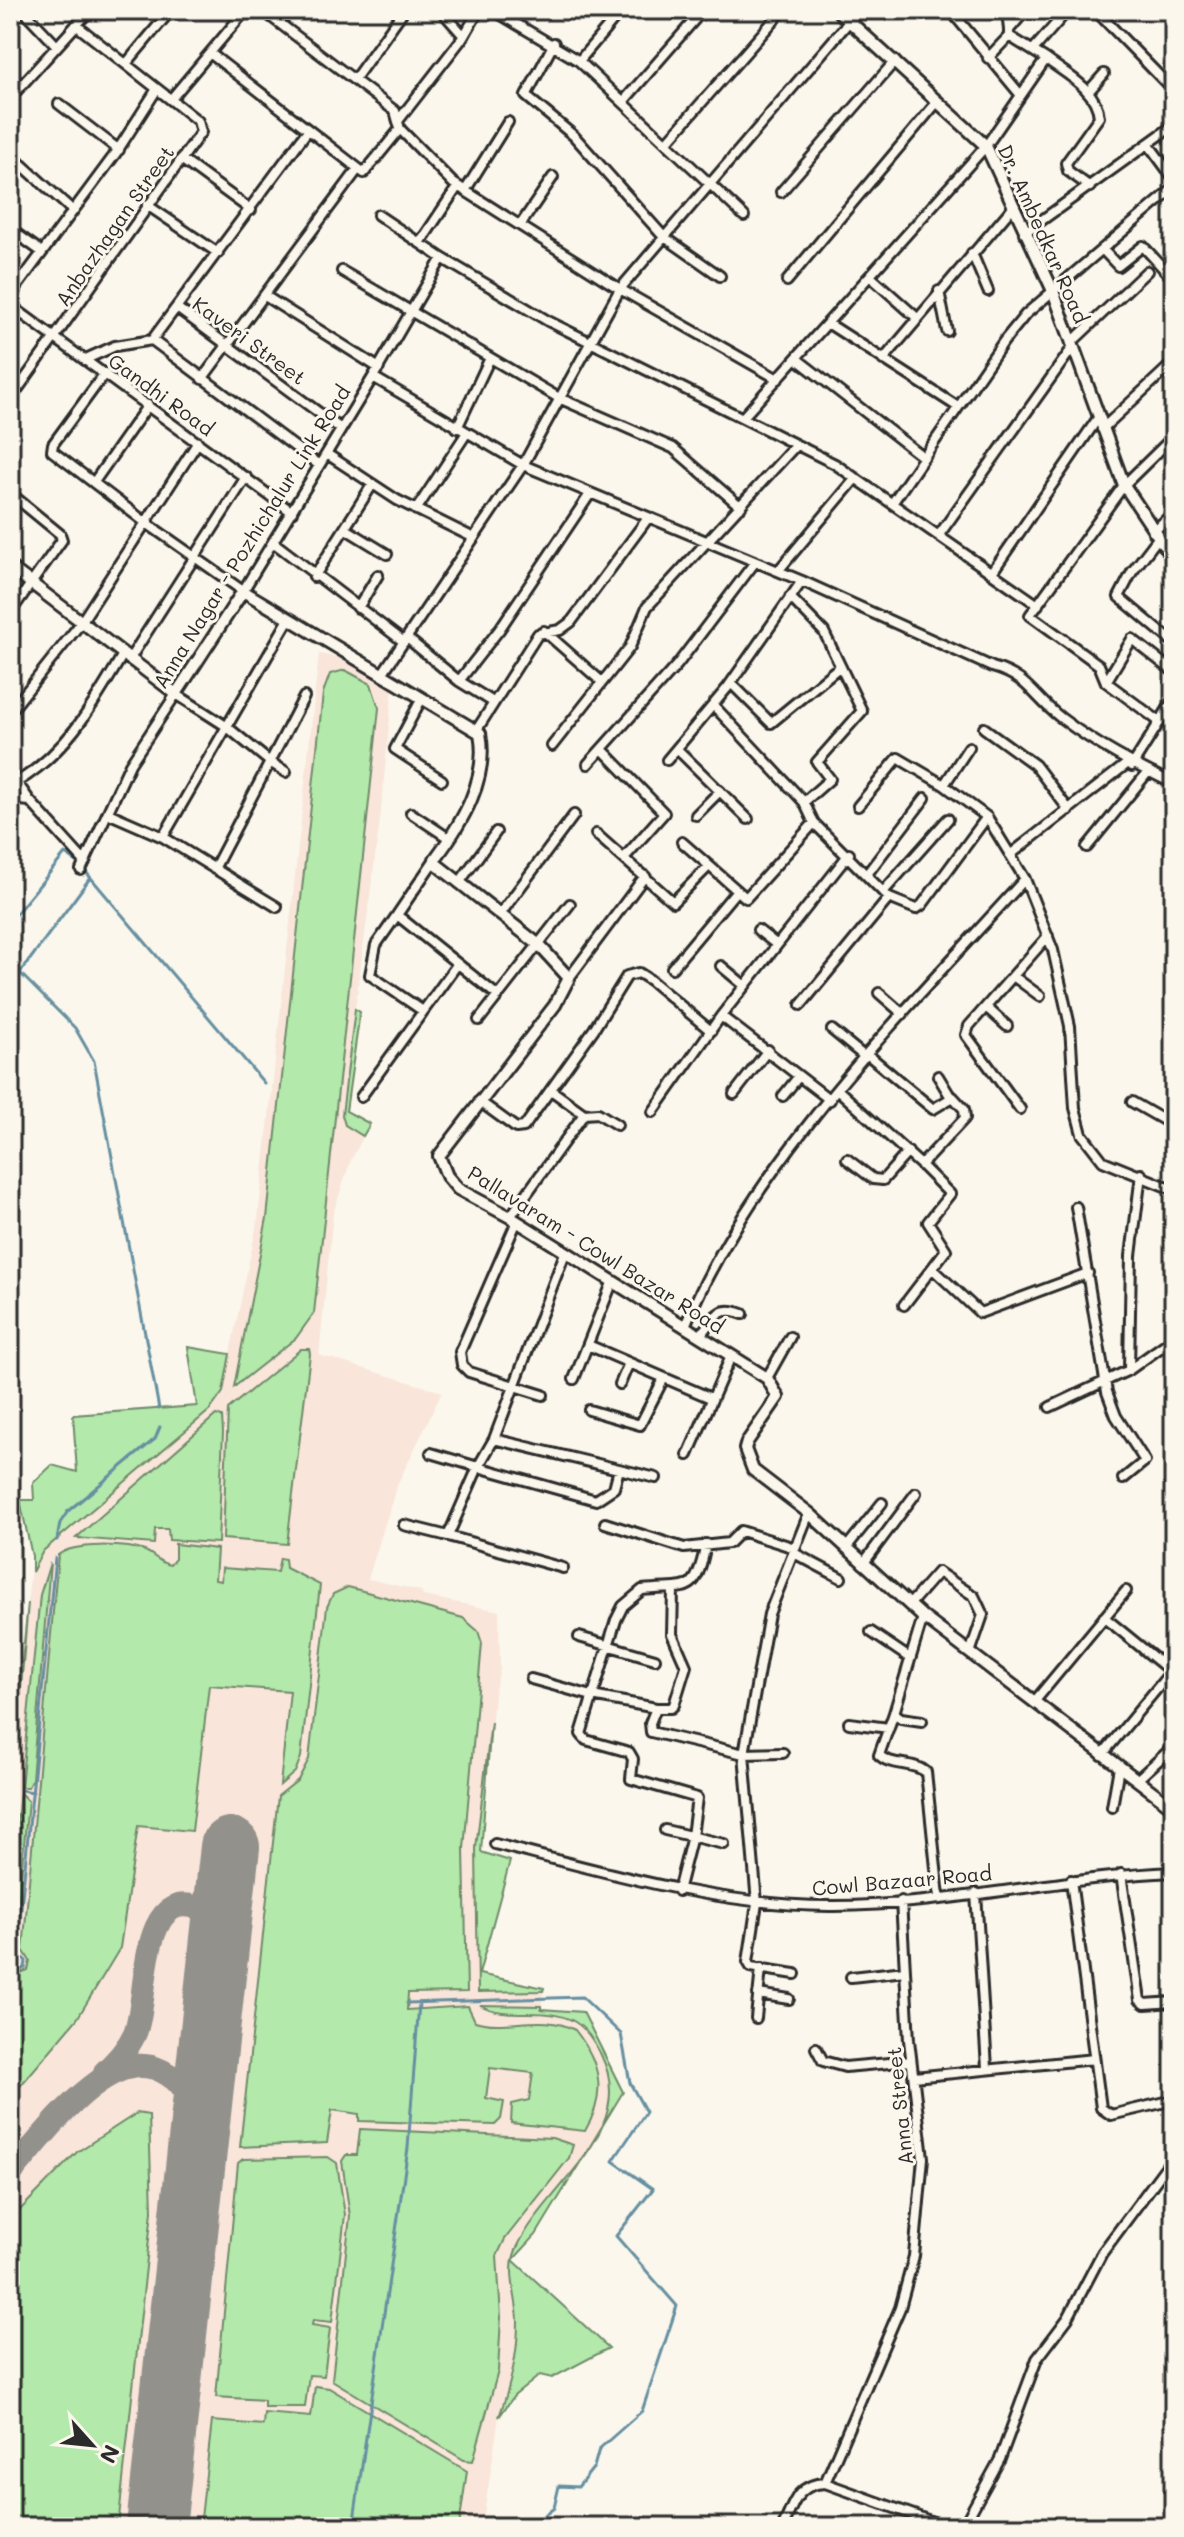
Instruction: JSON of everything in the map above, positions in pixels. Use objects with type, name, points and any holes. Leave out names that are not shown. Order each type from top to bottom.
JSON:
[{"type":"street","points":[[23,10],[57,46]]},
{"type":"street","points":[[10,98],[90,10]]},
{"type":"street","points":[[126,64],[171,10]]},
{"type":"street","points":[[76,25],[171,99],[246,10]]},
{"type":"street","points":[[262,10],[395,111],[399,125],[462,188],[620,289],[778,379]]},
{"type":"street","points":[[354,80],[404,10]]},
{"type":"street","points":[[441,10],[464,36]]},
{"type":"street","points":[[211,54],[364,173],[464,36],[479,10]]},
{"type":"street","points":[[493,10],[554,43],[579,61],[744,216]]},
{"type":"street","points":[[579,61],[622,10]]},
{"type":"street","points":[[623,102],[703,10]]},
{"type":"street","points":[[667,142],[783,10]]},
{"type":"street","name":"Dr. Ambedkar Road","points":[[837,10],[986,146],[1012,208],[1053,291],[1124,485],[1174,560]]},
{"type":"street","points":[[382,674],[523,465],[620,289],[859,10]]},
{"type":"street","points":[[1007,10],[1009,33],[1088,92],[1098,108],[1099,117],[1066,163],[1068,171],[1090,187]]},
{"type":"street","points":[[988,58],[1026,10]]},
{"type":"street","points":[[1033,50],[1068,10]]},
{"type":"street","points":[[1095,10],[1174,91]]},
{"type":"street","points":[[956,17],[1019,93]]},
{"type":"street","points":[[554,43],[526,96],[574,136],[663,236],[720,276]]},
{"type":"street","points":[[744,416],[986,146],[1019,93],[1046,59]]},
{"type":"street","points":[[781,192],[895,61]]},
{"type":"street","points":[[1088,92],[1104,74]]},
{"type":"street","points":[[10,296],[119,150],[157,89]]},
{"type":"street","name":"Anbazhagan Street","points":[[10,400],[201,132],[198,121],[171,99]]},
{"type":"street","points":[[787,281],[938,101]]},
{"type":"street","points":[[59,104],[119,150]]},
{"type":"street","points":[[420,243],[508,122]]},
{"type":"street","points":[[1024,233],[1174,125]]},
{"type":"street","points":[[86,359],[115,346],[152,340],[308,130]]},
{"type":"street","points":[[1149,145],[1174,179]]},
{"type":"street","points":[[10,154],[72,210]]},
{"type":"street","points":[[181,159],[251,210]]},
{"type":"street","points":[[202,379],[358,169]]},
{"type":"street","points":[[521,224],[553,177]]},
{"type":"street","points":[[893,502],[1004,341],[1053,291],[1174,188]]},
{"type":"street","points":[[147,205],[218,253]]},
{"type":"street","points":[[883,360],[916,317],[1012,208]]},
{"type":"street","points":[[378,215],[442,258],[590,342],[744,416],[856,478],[1038,605]]},
{"type":"street","points":[[10,229],[42,252]]},
{"type":"street","points":[[1102,249],[1118,266],[1143,246],[1174,280]]},
{"type":"street","points":[[972,253],[988,291]]},
{"type":"street","points":[[265,296],[376,372],[442,258]]},
{"type":"street","points":[[342,271],[559,398],[673,448],[741,507]]},
{"type":"street","points":[[939,535],[1072,345],[1147,271]]},
{"type":"street","points":[[871,277],[916,317]]},
{"type":"street","points":[[939,291],[947,331]]},
{"type":"street","name":"Gandhi Road","points":[[10,305],[292,512]]},
{"type":"street","name":"Kaveri Street","points":[[177,308],[341,429]]},
{"type":"street","points":[[829,324],[958,407]]},
{"type":"street","points":[[152,340],[319,465]]},
{"type":"street","points":[[457,428],[490,358]]},
{"type":"street","points":[[797,359],[923,457]]},
{"type":"street","points":[[993,571],[1100,424],[1174,362]]},
{"type":"street","name":"Anna Nagar - Pozhichalur Link Road","points":[[30,801],[83,866],[130,764],[243,591],[376,372],[466,434],[523,465],[802,581],[992,667],[1015,673],[1058,716],[1130,765],[1174,784]]},
{"type":"street","points":[[105,373],[51,448],[145,522],[243,591],[476,731],[483,749],[481,777],[450,839],[376,945],[370,975],[423,1011]]},
{"type":"street","points":[[94,482],[148,405]]},
{"type":"street","points":[[416,510],[466,434]]},
{"type":"street","points":[[1160,722],[1106,682],[1099,665],[1030,615],[1124,485],[1174,436]]},
{"type":"street","points":[[10,712],[80,624],[198,442]]},
{"type":"street","points":[[552,746],[630,647],[647,607],[796,445]]},
{"type":"street","points":[[327,454],[372,485],[474,538]]},
{"type":"street","points":[[17,782],[39,769],[62,747],[85,717],[246,477]]},
{"type":"street","points":[[778,571],[856,478]]},
{"type":"street","points":[[314,577],[372,485]]},
{"type":"street","points":[[10,493],[60,534],[60,546],[10,613]]},
{"type":"street","points":[[459,681],[499,630],[590,494]]},
{"type":"street","points":[[1174,512],[1132,572],[1119,597],[1174,643]]},
{"type":"street","points":[[476,731],[538,634],[560,630],[571,622],[648,518]]},
{"type":"street","points":[[346,529],[387,554]]},
{"type":"street","points":[[273,542],[314,577],[493,702]]},
{"type":"street","points":[[588,764],[677,665],[755,562]]},
{"type":"street","points":[[10,567],[125,658],[226,726],[286,772]]},
{"type":"street","points":[[358,608],[378,575]]},
{"type":"street","points":[[667,760],[714,706],[802,581]]},
{"type":"street","points":[[790,597],[818,622],[838,668],[862,711],[817,762],[830,779],[804,802]]},
{"type":"street","points":[[163,837],[289,619]]},
{"type":"street","points":[[544,631],[602,682]]},
{"type":"street","points":[[1106,682],[1132,639],[1174,672]]},
{"type":"street","points":[[731,683],[771,723],[838,668]]},
{"type":"street","points":[[214,869],[304,697]]},
{"type":"street","points":[[422,698],[395,749],[442,780]]},
{"type":"street","points":[[1010,855],[1130,765],[1174,699]]},
{"type":"street","points":[[714,706],[804,802],[814,823],[902,907],[916,909],[922,905],[987,817]]},
{"type":"street","points":[[984,728],[1035,765],[1069,810]]},
{"type":"street","points":[[944,785],[969,747]]},
{"type":"street","points":[[602,749],[664,813],[625,857]]},
{"type":"street","points":[[677,749],[748,819]]},
{"type":"street","points":[[858,806],[898,758],[944,785],[987,817],[1025,879],[1048,936],[1070,1026],[1075,1108],[1082,1134],[1103,1161],[1172,1189],[1174,1184]]},
{"type":"street","points":[[1087,847],[1148,772]]},
{"type":"street","points":[[10,773],[30,801]]},
{"type":"street","points":[[696,815],[720,791]]},
{"type":"street","points":[[867,874],[925,798]]},
{"type":"street","points":[[10,799],[30,801]]},
{"type":"street","points":[[108,813],[163,837],[277,907]]},
{"type":"street","points":[[411,813],[450,839]]},
{"type":"street","points":[[501,913],[574,815]]},
{"type":"street","points":[[801,1005],[948,819]]},
{"type":"street","points":[[682,842],[746,898],[814,823]]},
{"type":"street","points":[[459,883],[496,832]]},
{"type":"street","points":[[596,834],[673,902],[709,866]]},
{"type":"street","points":[[653,1112],[721,1016],[849,854]]},
{"type":"street","points":[[435,859],[440,869],[539,945],[569,978],[645,876]]},
{"type":"street","points":[[685,1326],[714,1261],[796,1141],[866,1056],[1025,879]]},
{"type":"street","points":[[672,968],[737,890]]},
{"type":"street","points":[[479,1020],[570,904]]},
{"type":"street","points":[[397,915],[456,966],[498,996]]},
{"type":"street","points":[[758,930],[777,945]]},
{"type":"street","points":[[1020,1109],[966,1035],[986,1007],[1048,936]]},
{"type":"street","points":[[361,1097],[456,966]]},
{"type":"street","points":[[721,966],[745,986]]},
{"type":"street","points":[[479,1101],[520,1129],[551,1090],[627,976],[639,973],[650,980],[711,1031]]},
{"type":"street","points":[[1013,976],[1040,996]]},
{"type":"street","name":"Pallavaram - Cowl Bazar Road","points":[[569,978],[555,1005],[439,1156],[447,1176],[458,1189],[513,1219],[767,1378]]},
{"type":"street","points":[[879,993],[903,1014]]},
{"type":"street","points":[[986,1007],[1007,1026]]},
{"type":"street","points":[[721,1016],[830,1100]]},
{"type":"street","points":[[832,1030],[933,1109],[950,1096]]},
{"type":"street","points":[[734,1094],[768,1050]]},
{"type":"street","points":[[783,1096],[799,1076]]},
{"type":"street","points":[[921,1165],[966,1115],[938,1076]]},
{"type":"street","points":[[551,1090],[584,1114]]},
{"type":"street","points":[[838,1090],[950,1194],[928,1222],[946,1247],[904,1305]]},
{"type":"street","points":[[1132,1102],[1174,1126]]},
{"type":"street","points":[[543,1395],[469,1372],[462,1365],[460,1352],[513,1219],[584,1114],[593,1111],[617,1125]]},
{"type":"street","points":[[847,1159],[873,1179],[883,1180],[908,1152]]},
{"type":"street","points":[[1129,1370],[1131,1256],[1141,1174]]},
{"type":"street","points":[[1076,1207],[1116,1416],[1145,1461],[1123,1479]]},
{"type":"street","points":[[448,1536],[478,1467],[494,1439],[512,1384],[565,1253]]},
{"type":"street","points":[[933,1269],[980,1313],[1088,1273]]},
{"type":"street","points":[[574,1379],[612,1283]]},
{"type":"street","points":[[700,1336],[718,1312],[730,1309],[743,1314]]},
{"type":"street","points":[[790,1337],[767,1378],[778,1397],[747,1442],[748,1460],[764,1480],[809,1513],[923,1617],[1174,1808]]},
{"type":"street","points":[[1050,1407],[1129,1370],[1174,1338]]},
{"type":"street","points":[[588,1345],[711,1398]]},
{"type":"street","points":[[688,1455],[731,1356]]},
{"type":"street","points":[[620,1384],[629,1363]]},
{"type":"street","points":[[589,1410],[640,1425],[664,1378]]},
{"type":"street","points":[[494,1439],[656,1478]]},
{"type":"street","points":[[431,1453],[596,1500],[614,1488],[619,1469]]},
{"type":"street","points":[[863,1564],[916,1493]]},
{"type":"street","points":[[846,1548],[882,1503]]},
{"type":"street","points":[[795,1974],[761,1968],[748,1962],[757,1903],[744,1754],[769,1614],[809,1513]]},
{"type":"street","points":[[605,1523],[684,1548],[729,1543],[741,1531],[794,1551],[841,1578]]},
{"type":"street","points":[[404,1525],[563,1568]]},
{"type":"street","points":[[678,1891],[692,1836],[697,1798],[631,1779],[633,1759],[629,1752],[582,1737],[592,1696],[623,1606],[647,1589],[673,1590],[700,1577],[706,1544]]},
{"type":"street","points":[[910,1604],[938,1572],[974,1596],[983,1615],[970,1653]]},
{"type":"street","points":[[531,1679],[592,1696],[671,1708],[686,1666],[672,1634],[673,1590]]},
{"type":"street","points":[[1034,1702],[1126,1591]]},
{"type":"street","points":[[923,1617],[908,1657],[880,1758],[926,1772],[939,1897]]},
{"type":"street","points":[[1102,1755],[1173,1671],[1104,1617]]},
{"type":"street","points":[[871,1632],[908,1657]]},
{"type":"street","points":[[579,1637],[655,1659]]},
{"type":"street","points":[[656,1708],[650,1728],[654,1735],[744,1754],[783,1753]]},
{"type":"street","points":[[894,1713],[901,1718],[922,1721]]},
{"type":"street","points":[[849,1723],[889,1728]]},
{"type":"street","points":[[1138,1779],[1174,1746]]},
{"type":"street","points":[[1112,1807],[1119,1767]]},
{"type":"street","points":[[665,1830],[724,1844]]},
{"type":"street","name":"Cowl Bazaar Road","points":[[495,1844],[678,1891],[757,1903],[832,1906],[901,1901],[1121,1874],[1174,1872]]},
{"type":"street","points":[[1121,1874],[1140,2000],[1145,2004],[1174,2002]]},
{"type":"street","points":[[1071,1880],[1101,2108],[1107,2113],[1174,2100]]},
{"type":"street","points":[[976,1893],[987,2068]]},
{"type":"street","name":"Anna Street","points":[[825,2483],[900,2308],[914,2256],[923,2158],[911,2061],[901,1901]]},
{"type":"street","points":[[756,2018],[761,1968]]},
{"type":"street","points":[[851,1977],[905,1971]]},
{"type":"street","points":[[758,1994],[789,1999]]},
{"type":"street","points":[[816,2048],[823,2061],[845,2067],[911,2061]]},
{"type":"street","points":[[914,2077],[1094,2059]]},
{"type":"street","points":[[783,2527],[797,2494],[805,2487],[825,2483],[949,2527],[965,2523],[984,2493],[1037,2359],[1068,2318],[1102,2253],[1174,2156]]},
{"type":"shaded area","points":[[319,654],[348,659],[393,685],[380,820],[355,1009],[360,1012],[346,1111],[370,1124],[351,1160],[333,1213],[319,1355],[442,1392],[397,1485],[368,1579],[421,1591],[423,1596],[499,1611],[500,1669],[494,1694],[481,1852],[510,1861],[479,1974],[544,1988],[541,2009],[583,2012],[623,2092],[536,2235],[513,2260],[609,2348],[552,2378],[540,2375],[514,2396],[499,2417],[482,2527],[10,2527],[10,1779],[32,1556],[20,1500],[34,1500],[33,1483],[52,1465],[77,1472],[73,1415],[197,1406],[188,1347],[230,1353],[258,1219]]},
{"type":"green space","points":[[345,670],[371,684],[379,708],[314,1313],[296,1338],[234,1387],[267,1218],[323,693],[330,674]]},
{"type":"green space","points":[[355,1009],[360,1012],[346,1111],[370,1124],[363,1136],[345,1125],[342,1115]]},
{"type":"green space","points":[[188,1347],[230,1354],[223,1392],[210,1410],[43,1551],[32,1572],[32,1556],[20,1500],[34,1500],[33,1483],[52,1465],[77,1472],[73,1415],[197,1406]]},
{"type":"green space","points":[[301,1349],[309,1349],[310,1354],[287,1544],[223,1539],[228,1409]]},
{"type":"green space","points":[[216,1415],[222,1417],[223,1432],[218,1543],[169,1540],[168,1529],[155,1529],[154,1544],[76,1538]]},
{"type":"green space","points":[[175,1544],[217,1549],[215,1580],[221,1581],[222,1568],[277,1572],[280,1558],[285,1559],[286,1568],[320,1585],[301,1757],[295,1772],[280,1785],[290,1691],[209,1685],[192,1831],[138,1826],[120,1948],[77,2019],[10,2098],[10,1989],[15,1975],[28,1970],[30,1961],[23,1950],[58,1555],[88,1546],[114,1546],[147,1552],[170,1565],[175,1559]]},
{"type":"green space","points":[[50,1563],[32,1779],[28,1787],[21,1787],[40,1595]]},
{"type":"green space","points":[[348,1587],[463,1618],[478,1631],[482,1643],[464,1849],[467,1992],[408,1993],[407,2010],[468,2006],[475,2021],[487,2024],[550,2022],[575,2030],[591,2054],[598,2079],[596,2104],[585,2131],[511,2123],[512,2104],[529,2100],[533,2073],[490,2068],[486,2098],[504,2102],[501,2119],[495,2125],[359,2121],[359,2114],[332,2110],[327,2143],[240,2147],[278,1796],[298,1780],[309,1759],[327,1607],[333,1594]]},
{"type":"green space","points":[[28,1603],[13,1785],[10,1779]]},
{"type":"green space","points":[[491,1722],[481,1852],[510,1861],[479,1974],[544,1988],[543,1991],[478,1992],[476,1848]]},
{"type":"green space","points":[[20,1793],[28,1801],[15,1941],[21,1964],[10,1969],[10,1886]]},
{"type":"green space","points":[[480,2005],[541,2006],[541,2009],[583,2012],[623,2092],[600,2129],[608,2110],[610,2083],[601,2055],[583,2028],[552,2014],[503,2012]]},
{"type":"green space","points":[[137,2113],[149,2115],[152,2211],[118,2527],[10,2527],[10,2220],[77,2152]]},
{"type":"green space","points":[[360,2129],[552,2138],[573,2145],[569,2158],[505,2239],[497,2256],[501,2317],[498,2371],[473,2461],[464,2460],[332,2380],[350,2216],[342,2161],[346,2155],[357,2155]]},
{"type":"green space","points":[[328,2157],[337,2163],[345,2215],[332,2322],[313,2320],[312,2325],[330,2328],[324,2376],[309,2375],[305,2407],[264,2407],[264,2400],[216,2397],[238,2163],[243,2159]]},
{"type":"green space","points":[[581,2161],[536,2235],[513,2260],[529,2227]]},
{"type":"green space","points":[[513,2260],[609,2348],[552,2378],[540,2375],[514,2396],[499,2417],[517,2347],[518,2313],[512,2277]]},
{"type":"green space","points":[[315,2386],[329,2388],[467,2471],[459,2527],[200,2527],[212,2421],[263,2425],[264,2413],[311,2417]]},
{"type":"waterway","points":[[10,921],[65,854],[77,862]]},
{"type":"waterway","points":[[86,872],[264,1083]]},
{"type":"waterway","points":[[90,878],[20,973],[75,1028],[94,1061],[159,1409]]},
{"type":"waterway","points":[[57,1540],[60,1523],[68,1511],[155,1439],[160,1427]]},
{"type":"waterway","points":[[10,1978],[12,1972],[25,1968],[26,1961],[19,1954],[18,1939],[55,1558]]},
{"type":"waterway","points":[[21,1790],[33,1792]]},
{"type":"waterway","points":[[407,2003],[582,1997],[621,2034],[630,2083],[646,2112],[613,2161],[653,2189],[616,2236],[677,2306],[642,2411],[599,2449],[594,2467],[578,2487],[559,2486],[554,2508],[542,2517],[549,2527]]},
{"type":"waterway","points":[[353,2527],[408,2148],[419,2003]]},
{"type":"taxiway","points":[[105,2072],[126,2049],[135,2033],[149,1950],[165,1914],[179,1906],[199,1908],[213,1919],[220,1936]]},
{"type":"taxiway","points":[[10,2174],[78,2098],[120,2070],[141,2066],[170,2075],[186,2093],[199,2124]]},
{"type":"runway","points":[[156,2527],[230,1847]]}]
